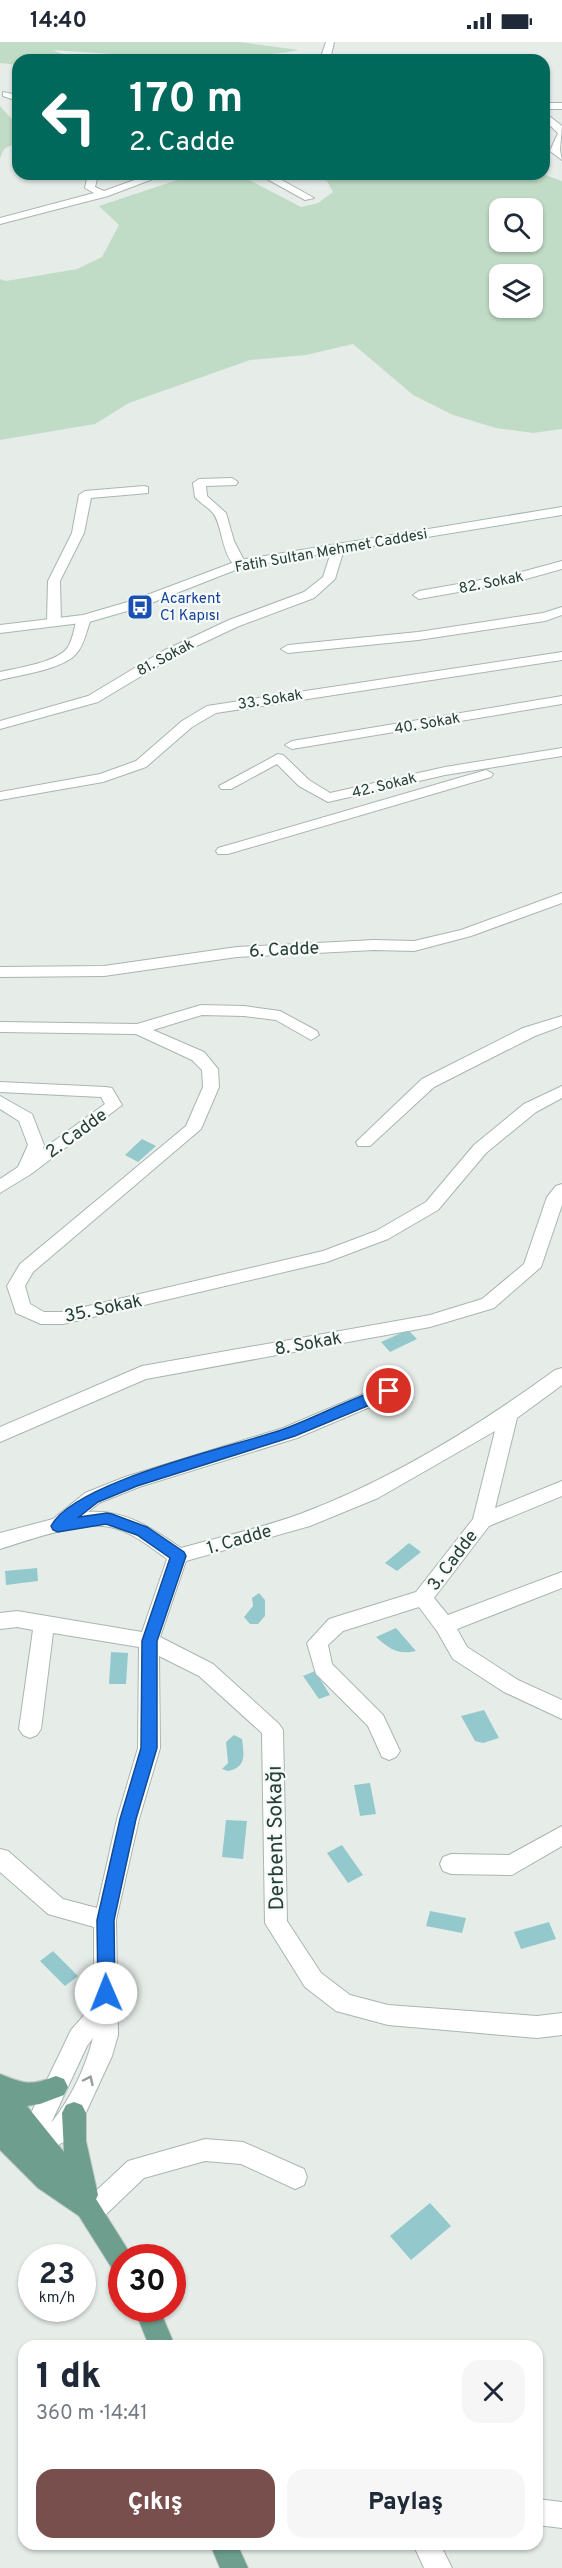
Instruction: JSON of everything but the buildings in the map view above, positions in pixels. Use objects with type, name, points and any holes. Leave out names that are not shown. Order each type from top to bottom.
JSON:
[{"type":"main road","points":[[0,2085],[28,2097],[39,2095],[56,2087]]},
{"type":"main road","points":[[0,2091],[33,2145],[47,2180],[91,2212]]},
{"type":"main road","points":[[74,2113],[74,2140],[91,2212],[111,2244]]},
{"type":"main road","points":[[0,2118],[15,2134],[33,2145]]},
{"type":"main road","points":[[0,2134],[33,2145]]},
{"type":"main road","points":[[152,2322],[159,2340]]},
{"type":"main road","points":[[226,2550],[234,2568]]},
{"type":"street","points":[[6,94],[12,96]]},
{"type":"street","points":[[550,121],[562,133],[555,151],[562,157]]},
{"type":"street","points":[[92,180],[90,188],[104,194]]},
{"type":"street","points":[[0,222],[104,194],[143,180]]},
{"type":"street","points":[[274,180],[309,198]]},
{"type":"street","points":[[232,482],[199,483],[201,498],[220,513],[228,541],[240,564]]},
{"type":"street","points":[[54,621],[54,581],[78,533],[85,495],[144,490]]},
{"type":"street","name":"Fatih Sultan Mehmet Caddesi","points":[[0,628],[84,619],[136,604],[240,564],[562,511]]},
{"type":"street","name":"81. Sokak","points":[[0,725],[93,699],[168,654],[234,623],[309,595],[329,579],[339,546]]},
{"type":"street","name":"82. Sokak","points":[[418,595],[515,578],[562,565]]},
{"type":"street","points":[[288,649],[418,636],[545,616],[562,611]]},
{"type":"street","points":[[0,676],[69,654],[84,619]]},
{"type":"street","name":"33. Sokak","points":[[0,796],[103,778],[141,764],[187,724],[212,709],[562,656]]},
{"type":"street","name":"40. Sokak","points":[[292,745],[562,700]]},
{"type":"street","name":"42. Sokak","points":[[226,786],[278,758],[304,783],[328,798],[445,771],[562,753]]},
{"type":"street","name":"42. Sokak","points":[[223,851],[562,753]]},
{"type":"street","name":"6. Cadde","points":[[0,972],[104,971],[237,952],[374,945],[414,946],[466,933],[562,898]]},
{"type":"street","points":[[138,1029],[201,1010],[244,1011],[280,1016],[311,1035]]},
{"type":"street","points":[[364,1142],[428,1083],[529,1032],[562,1021]]},
{"type":"street","name":"35. Sokak","points":[[0,1027],[138,1029],[198,1056],[210,1069],[211,1087],[193,1128],[26,1268],[16,1286],[22,1308],[41,1318],[63,1318],[327,1256],[382,1235],[432,1206],[480,1149],[530,1108],[562,1091]]},
{"type":"street","name":"2. Cadde","points":[[0,1087],[106,1092],[114,1105],[0,1187]]},
{"type":"street","name":"2. Cadde","points":[[0,1101],[26,1118],[33,1136],[36,1145],[25,1170]]},
{"type":"street","name":"8. Sokak","points":[[0,1435],[142,1373],[430,1321],[488,1304],[532,1267],[556,1197],[562,1190]]},
{"type":"street","name":"1. Cadde","points":[[178,1556],[303,1521],[371,1493],[508,1414],[562,1375]]},
{"type":"street","points":[[58,1526],[92,1498],[132,1482],[290,1433],[389,1391]]},
{"type":"street","name":"3. Cadde","points":[[508,1414],[482,1521],[423,1598],[444,1625],[460,1653],[511,1686],[562,1710]]},
{"type":"street","points":[[482,1521],[562,1488]]},
{"type":"street","points":[[0,1541],[58,1526],[107,1518],[142,1531],[178,1556],[149,1641],[149,1748],[128,1819],[105,1920],[105,2035],[100,2056],[74,2113],[57,2133],[33,2145]]},
{"type":"street","points":[[444,1625],[562,1580]]},
{"type":"street","points":[[389,1751],[376,1721],[323,1668],[317,1643],[336,1625],[423,1598]]},
{"type":"street","name":"Derbent Sokağı","points":[[0,1621],[16,1619],[149,1641],[206,1670],[273,1730],[276,1923],[313,1980],[344,2004],[388,2015],[537,2027],[562,2024]]},
{"type":"street","points":[[30,1729],[44,1623]]},
{"type":"street","points":[[451,1864],[512,1865],[562,1835]]},
{"type":"street","points":[[0,1858],[56,1907],[105,1920]]},
{"type":"street","points":[[33,2145],[79,2038],[105,2008]]},
{"type":"street","points":[[91,2212],[136,2169],[205,2150],[243,2154],[295,2177]]},
{"type":"street","points":[[543,2513],[562,2515]]},
{"type":"street","points":[[429,2550],[438,2568]]},
{"type":"green space","points":[[0,42],[240,42],[299,50],[274,54],[114,54],[52,50],[63,54],[12,54],[12,64],[0,63]]},
{"type":"green space","points":[[0,106],[12,119],[12,145],[4,149],[0,158]]},
{"type":"green space","points":[[550,177],[562,181],[562,429],[533,433],[496,428],[453,415],[413,395],[353,344],[306,355],[250,360],[129,403],[95,424],[0,440],[0,279],[6,281],[77,269],[102,257],[119,225],[99,206],[177,180],[249,180],[301,207],[318,203],[333,192],[324,180],[550,180]]},
{"type":"water","points":[[142,1139],[156,1146],[138,1162],[125,1155]]},
{"type":"water","points":[[408,1330],[417,1339],[390,1352],[381,1342]]},
{"type":"water","points":[[409,1543],[421,1552],[397,1571],[385,1563]]},
{"type":"water","points":[[37,1568],[38,1581],[6,1585],[5,1571]]},
{"type":"water","points":[[259,1593],[265,1600],[265,1616],[258,1624],[250,1624],[244,1617],[253,1606],[252,1598]]},
{"type":"water","points":[[396,1628],[416,1651],[394,1650],[376,1637]]},
{"type":"water","points":[[111,1652],[128,1653],[126,1684],[109,1684]]},
{"type":"water","points":[[315,1671],[330,1695],[319,1699],[303,1676]]},
{"type":"water","points":[[484,1710],[499,1738],[483,1743],[475,1741],[461,1716]]},
{"type":"water","points":[[234,1735],[242,1739],[243,1760],[238,1767],[228,1771],[222,1769],[228,1763],[226,1742]]},
{"type":"water","points":[[370,1783],[376,1814],[360,1816],[354,1785]]},
{"type":"water","points":[[226,1820],[247,1821],[243,1859],[222,1857]]},
{"type":"water","points":[[342,1845],[363,1875],[348,1883],[327,1853]]},
{"type":"water","points":[[430,1911],[466,1918],[462,1933],[426,1926]]},
{"type":"water","points":[[549,1922],[556,1939],[521,1949],[514,1932]]},
{"type":"water","points":[[53,1951],[78,1976],[65,1986],[40,1961]]},
{"type":"water","points":[[430,2203],[451,2226],[411,2260],[390,2236]]},
{"type":"place","name":"Acarkent C1 Kapısı","points":[[140,607]]},
{"type":"route","points":[[106,1993],[105,1920],[128,1819],[149,1748],[149,1641],[178,1556],[142,1531],[107,1518],[58,1526],[92,1498],[132,1482],[234,1448],[290,1433],[389,1391]]}]
